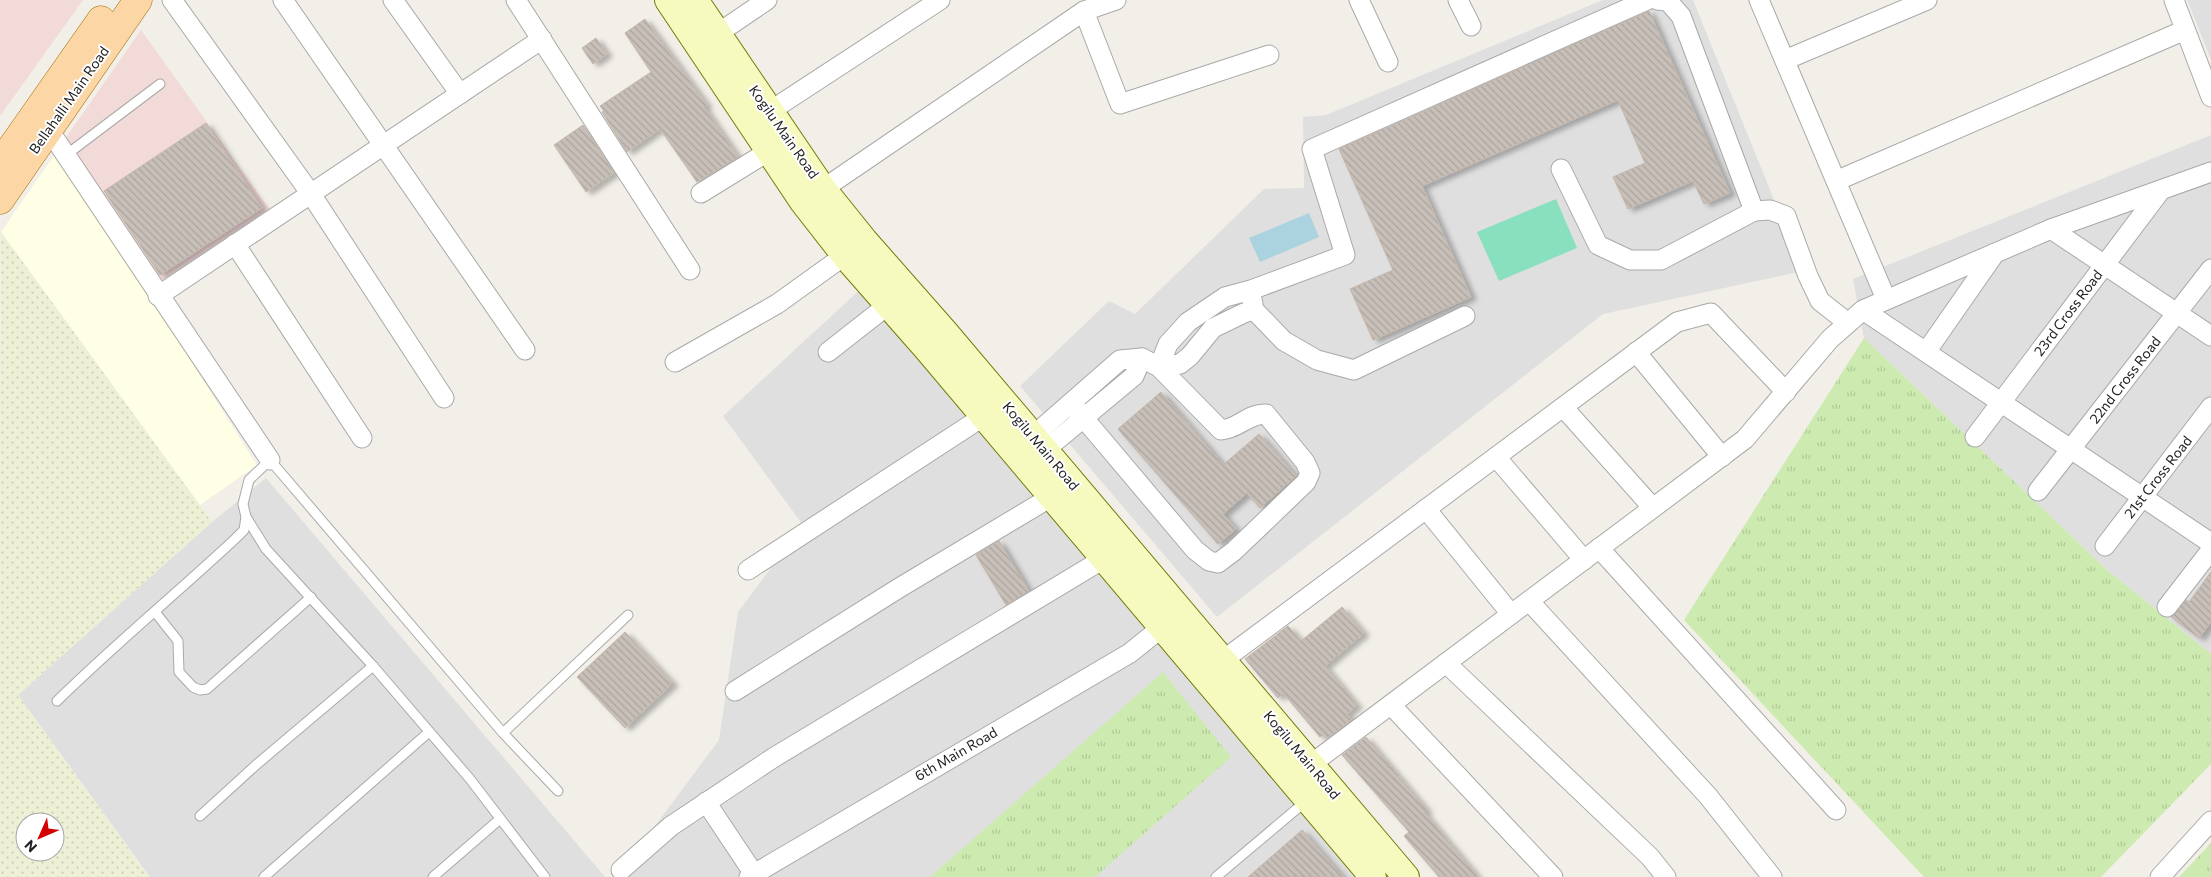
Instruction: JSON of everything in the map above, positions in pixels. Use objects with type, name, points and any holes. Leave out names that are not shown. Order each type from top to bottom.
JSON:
[{"type":"main road","name":"Bellahalli Main Road","points":[[0,200],[43,120],[116,0]]},
{"type":"main road","name":"Bellahalli Main Road","points":[[0,164],[43,120],[138,0]]},
{"type":"main road","name":"Kogilu Main Road","points":[[668,0],[761,118],[823,188],[855,249],[888,305],[1051,497],[1114,553],[1222,661],[1300,772],[1307,800],[1373,877]]},
{"type":"main road","name":"Kogilu Main Road","points":[[695,0],[717,34],[761,118],[769,151],[803,202],[945,332],[1039,443],[1114,553],[1161,628],[1300,772],[1406,877]]},
{"type":"street","points":[[172,0],[310,194],[444,398]]},
{"type":"street","points":[[283,0],[526,350]]},
{"type":"street","points":[[393,0],[460,94]]},
{"type":"street","points":[[516,0],[690,270]]},
{"type":"street","points":[[717,34],[767,0]]},
{"type":"street","points":[[761,118],[940,0]]},
{"type":"street","points":[[823,188],[1084,11],[1116,0]]},
{"type":"street","points":[[1359,0],[1388,62]]},
{"type":"street","points":[[1458,0],[1471,26]]},
{"type":"street","points":[[1160,367],[1168,344],[1188,322],[1225,297],[1251,290],[1345,255],[1312,149],[1647,0]]},
{"type":"street","points":[[1657,0],[1668,1],[1681,16],[1754,211]]},
{"type":"street","points":[[1759,0],[1886,299]]},
{"type":"street","points":[[1785,60],[1927,0]]},
{"type":"street","points":[[2174,0],[2211,96]]},
{"type":"street","points":[[1084,11],[1120,104],[1269,55]]},
{"type":"street","points":[[1836,180],[2185,30]]},
{"type":"street","points":[[158,296],[542,39]]},
{"type":"street","points":[[43,120],[158,296],[270,460]]},
{"type":"street","points":[[701,193],[769,151]]},
{"type":"street","points":[[1561,169],[1598,245],[1630,260],[1660,260],[1754,211],[1770,210],[1786,216],[1808,276],[1820,301],[1848,323]]},
{"type":"street","points":[[1300,772],[1745,439],[1830,339],[1862,310],[2051,229],[2211,172]]},
{"type":"street","name":"23rd Cross Road","points":[[1975,438],[2161,190]]},
{"type":"street","points":[[2051,229],[2211,336]]},
{"type":"street","points":[[235,244],[362,438]]},
{"type":"street","points":[[675,362],[777,304],[855,249]]},
{"type":"street","points":[[1926,352],[1995,252]]},
{"type":"street","name":"22nd Cross Road","points":[[2038,491],[2211,269]]},
{"type":"street","points":[[1251,290],[1254,310],[1284,341],[1317,360],[1354,370],[1465,316]]},
{"type":"street","points":[[828,352],[888,305]]},
{"type":"street","points":[[1160,367],[1180,364],[1190,356],[1213,328],[1254,310]]},
{"type":"street","points":[[1862,310],[2211,543]]},
{"type":"street","points":[[1222,661],[1677,322],[1711,313],[1786,392]]},
{"type":"street","points":[[1636,352],[1722,457]]},
{"type":"street","points":[[1039,443],[1071,403],[1120,360],[1142,358],[1160,367],[1221,430],[1228,429],[1257,414],[1266,414],[1305,462],[1310,473],[1306,482],[1218,564],[1209,561],[1195,550],[1071,403]]},
{"type":"street","points":[[1039,443],[1084,419],[1134,376],[1142,358]]},
{"type":"street","points":[[1563,407],[1654,508]]},
{"type":"street","name":"21st Cross Road","points":[[2105,546],[2211,408]]},
{"type":"street","points":[[748,570],[984,416]]},
{"type":"street","points":[[1496,457],[1584,560]]},
{"type":"street","points":[[735,691],[899,588],[1051,497]]},
{"type":"street","points":[[1426,509],[1511,614]]},
{"type":"street","points":[[1599,548],[1836,810]]},
{"type":"street","points":[[2167,607],[2211,550]]},
{"type":"street","points":[[621,870],[671,826],[773,758],[1114,553]]},
{"type":"street","points":[[1529,601],[1708,796],[1772,877]]},
{"type":"street","name":"6th Main Road","points":[[751,876],[1130,653],[1161,628]]},
{"type":"street","points":[[1446,663],[1650,857],[1666,877]]},
{"type":"street","points":[[1391,705],[1553,877]]},
{"type":"street","points":[[706,802],[751,876]]},
{"type":"street","points":[[2160,877],[2211,821]]},
{"type":"lane","points":[[66,155],[160,84]]},
{"type":"lane","points":[[545,877],[500,819],[373,666],[266,549],[246,517],[243,504],[244,493],[250,480],[270,460],[504,734],[558,791]]},
{"type":"lane","points":[[57,701],[92,667],[235,539],[244,530],[246,517]]},
{"type":"lane","points":[[155,612],[178,641],[180,672],[186,682],[200,690],[207,689],[311,597]]},
{"type":"lane","points":[[504,734],[628,615]]},
{"type":"lane","points":[[200,816],[256,765],[373,666]]},
{"type":"lane","points":[[264,877],[429,732]]},
{"type":"lane","points":[[1216,877],[1307,800]]},
{"type":"lane","points":[[433,877],[500,819]]},
{"type":"shaded area","points":[[0,0],[83,0],[0,116]]},
{"type":"shaded area","points":[[1603,0],[1693,0],[1803,271],[1603,314],[1217,617],[1020,386],[1109,301],[1135,314],[1264,189],[1304,188],[1303,117],[1326,115]]},
{"type":"shaded area","points":[[2187,0],[2211,0],[2211,60],[2190,7]]},
{"type":"shaded area","points":[[141,30],[270,210],[161,285],[65,139]]},
{"type":"shaded area","points":[[2211,135],[2211,654],[2107,570],[1864,338],[1853,279]]},
{"type":"shaded area","points":[[57,151],[257,465],[200,505],[1,232]]},
{"type":"shaded area","points":[[1,232],[212,522],[18,695],[149,877],[0,877]]},
{"type":"shaded area","points":[[865,285],[1193,667],[1354,877],[617,877],[719,740],[738,612],[803,525],[723,416]]},
{"type":"shaded area","points":[[266,478],[605,877],[150,877],[18,695],[212,522]]},
{"type":"green space","points":[[1556,199],[1577,248],[1499,281],[1477,232]]},
{"type":"green space","points":[[1864,338],[2107,570],[2211,654],[2211,764],[2101,877],[1924,877],[1684,620]]},
{"type":"green space","points":[[1163,672],[1231,757],[1095,877],[930,877]]},
{"type":"green space","points":[[2211,843],[2211,877],[2179,877]]},
{"type":"water","points":[[1309,213],[1319,237],[1260,262],[1249,238]]},
{"type":"building","points":[[1649,11],[1730,193],[1704,204],[1693,181],[1628,209],[1613,177],[1645,163],[1618,100],[1422,186],[1471,297],[1373,340],[1350,289],[1393,270],[1339,149]]},
{"type":"building","points":[[645,19],[707,105],[704,107],[738,157],[697,182],[660,129],[627,152],[600,106],[651,72],[625,33]]},
{"type":"building","points":[[596,38],[607,54],[593,64],[582,48]]},
{"type":"building","points":[[206,123],[262,208],[160,275],[104,191]]},
{"type":"building","points":[[583,125],[614,173],[586,192],[554,145]]},
{"type":"building","points":[[1161,392],[1223,465],[1259,434],[1296,476],[1260,508],[1247,493],[1223,514],[1236,529],[1218,544],[1118,429]]},
{"type":"building","points":[[999,541],[1029,591],[1006,605],[976,555]]},
{"type":"building","points":[[2211,572],[2211,622],[2199,638],[2171,617],[2186,600],[2189,602]]},
{"type":"building","points":[[1342,607],[1364,633],[1325,666],[1357,705],[1347,714],[1351,720],[1327,738],[1324,734],[1320,737],[1283,693],[1278,698],[1245,659],[1288,626],[1301,641]]},
{"type":"building","points":[[625,632],[673,683],[625,728],[577,677]]},
{"type":"building","points":[[1366,737],[1427,810],[1424,812],[1478,877],[1439,877],[1404,836],[1409,832],[1342,755]]},
{"type":"building","points":[[1302,830],[1343,877],[1248,877]]}]
